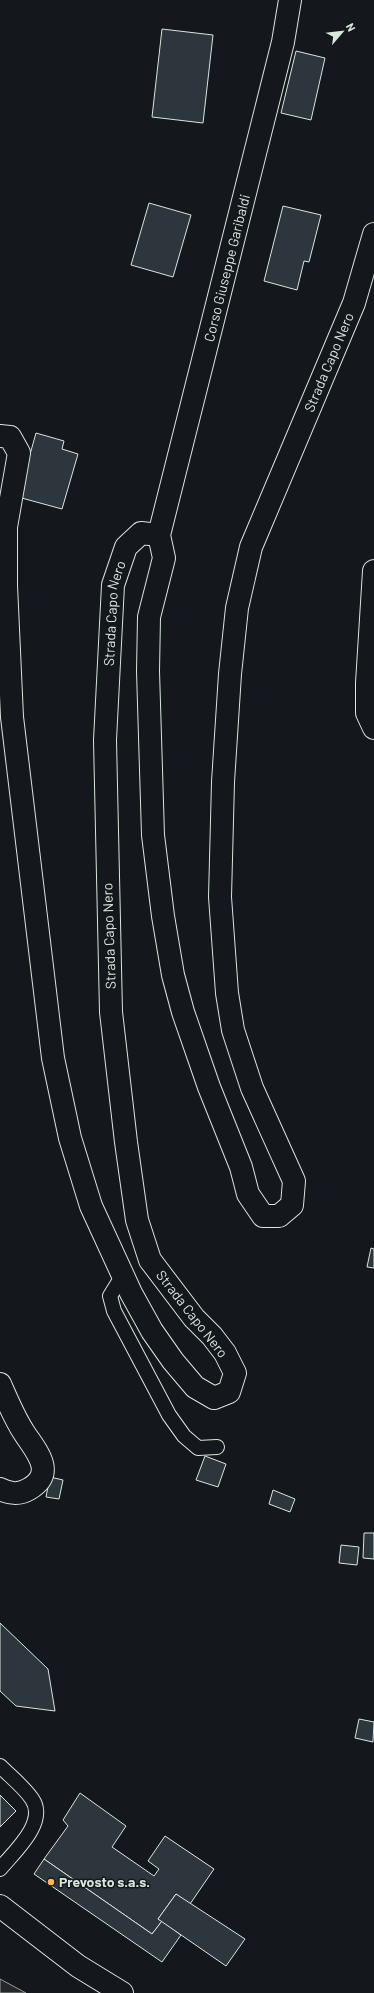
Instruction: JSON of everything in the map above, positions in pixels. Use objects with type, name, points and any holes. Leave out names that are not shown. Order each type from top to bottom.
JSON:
[{"type":"main road","name":"Corso Giuseppe Garibaldi","points":[[160,535],[283,42],[290,0]]},
{"type":"main road","name":"Strada Capo Nero","points":[[0,436],[10,437],[19,453],[6,527],[6,585],[12,717],[53,1058],[70,1138],[91,1206],[123,1275],[152,1331],[173,1362],[195,1387],[214,1398],[229,1392],[235,1374],[225,1353],[212,1336],[194,1318],[150,1260],[137,1220],[126,1142],[112,1012],[105,740],[113,585],[126,548],[141,533],[160,535],[164,558],[149,617],[148,678],[153,835],[167,938],[183,1012],[209,1087],[241,1167],[248,1194],[263,1216],[279,1216],[292,1205],[294,1181],[252,1088],[233,1030],[227,993],[222,940],[220,897],[222,813],[230,674],[237,608],[251,548],[354,303],[374,234]]},
{"type":"main road","points":[[374,571],[367,683],[367,713],[374,728]]},
{"type":"main road","points":[[0,1384],[23,1431],[40,1454],[43,1468],[37,1482],[25,1492],[10,1493],[0,1489]]},
{"type":"main road","points":[[0,1906],[78,1966],[122,1993]]},
{"type":"lane","points":[[123,1275],[110,1296],[114,1311],[169,1415],[184,1436],[198,1448],[217,1447]]},
{"type":"lane","points":[[0,1766],[25,1790],[33,1800],[37,1810],[37,1820],[32,1830],[0,1869]]},
{"type":"shaded area","points":[[0,1979],[26,1993],[0,1993]]},
{"type":"building","points":[[162,29],[213,35],[203,123],[152,117]]},
{"type":"building","points":[[296,51],[325,58],[311,120],[281,113]]},
{"type":"building","points":[[149,203],[191,215],[173,277],[131,265]]},
{"type":"building","points":[[283,206],[321,215],[309,262],[304,261],[297,290],[264,281]]},
{"type":"building","points":[[36,433],[64,441],[62,449],[78,454],[62,509],[18,497]]},
{"type":"building","points":[[371,1248],[374,1249],[374,1268],[367,1267]]},
{"type":"building","points":[[205,1456],[226,1464],[218,1487],[196,1480]]},
{"type":"building","points":[[50,1477],[63,1480],[59,1499],[46,1497]]},
{"type":"building","points":[[273,1490],[295,1499],[290,1512],[269,1504]]},
{"type":"building","points":[[364,1533],[374,1533],[374,1559],[363,1558]]},
{"type":"building","points":[[341,1545],[359,1547],[357,1565],[339,1563]]},
{"type":"building","points":[[0,1623],[48,1669],[55,1711],[16,1706],[0,1691]]},
{"type":"building","points":[[359,1719],[374,1722],[373,1742],[355,1738]]},
{"type":"building","points":[[80,1793],[126,1826],[112,1847],[154,1876],[159,1869],[148,1861],[165,1836],[214,1869],[190,1904],[176,1894],[158,1919],[162,1921],[152,1934],[44,1859],[68,1826],[63,1820]]},
{"type":"building","points":[[0,1795],[16,1811],[0,1827]]},
{"type":"building","points":[[44,1859],[152,1934],[162,1921],[181,1935],[162,1962],[34,1874]]},
{"type":"building","points":[[176,1894],[245,1939],[226,1966],[158,1919]]},
{"type":"place","name":"Prevosto s.a.s.","points":[[51,1882]]}]
